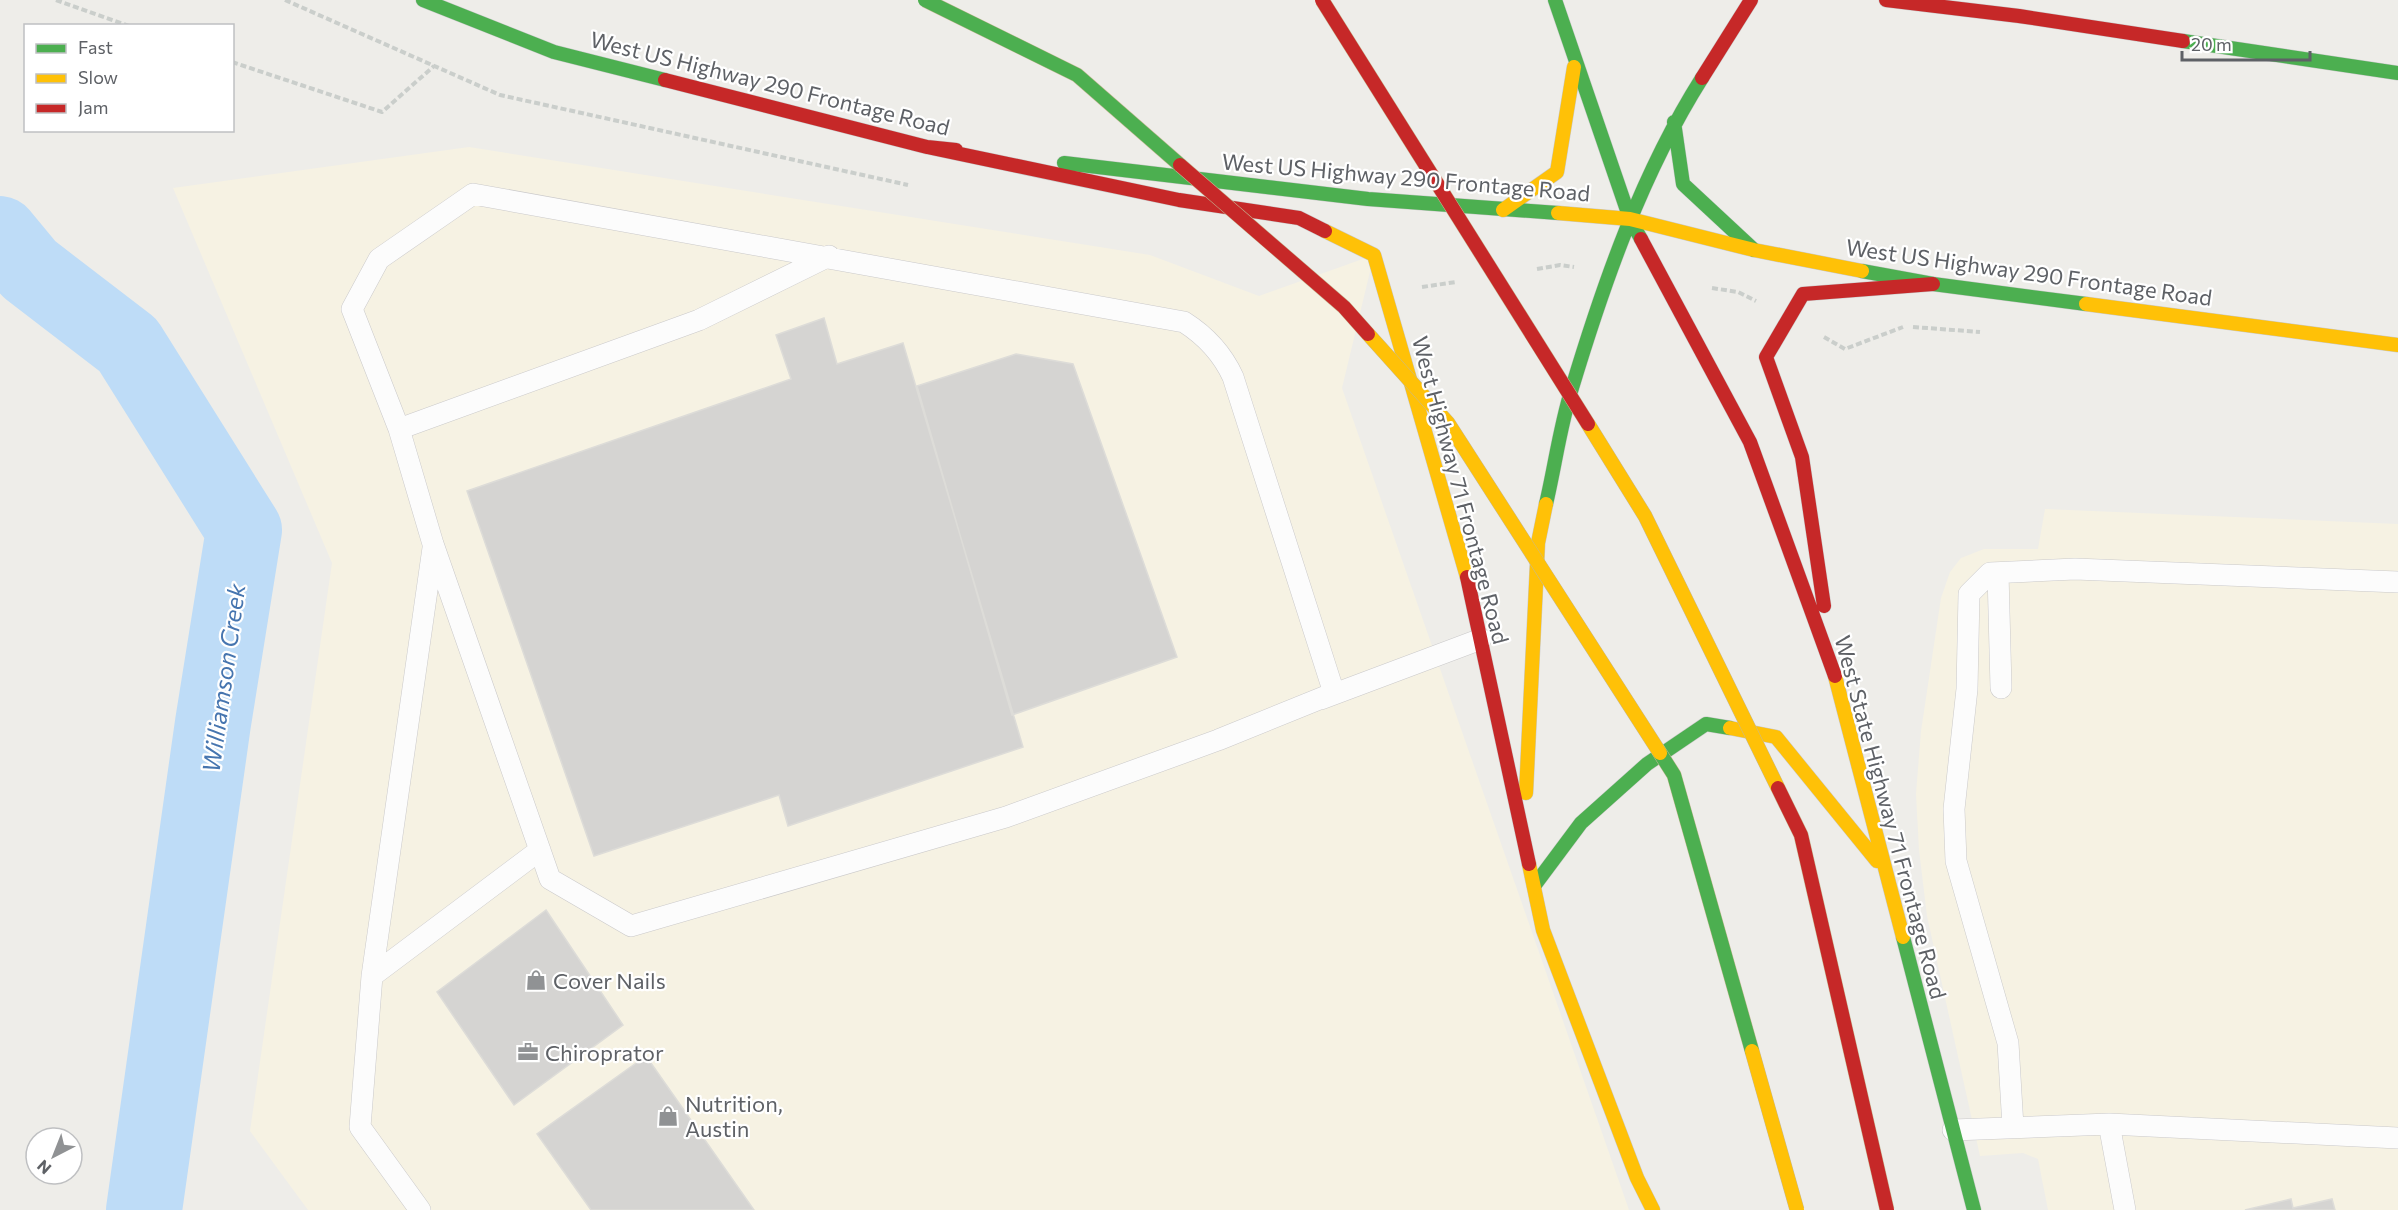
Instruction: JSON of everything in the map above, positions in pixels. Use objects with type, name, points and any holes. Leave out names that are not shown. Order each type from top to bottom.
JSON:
[{"type":"main road","name":"West US Highway 290 Frontage Road","points":[[423,0],[554,52],[927,147],[1368,198],[1630,219],[1754,249],[1933,284],[2398,345]]},
{"type":"main road","points":[[925,0],[1077,75],[1344,307],[1448,423],[1674,775],[1797,1210]]},
{"type":"main road","points":[[1322,0],[1330,9],[1645,516],[1801,835],[1887,1210]]},
{"type":"main road","name":"West State Highway 71 Frontage Road","points":[[1555,0],[1630,219],[1750,442],[1835,676],[1974,1210]]},
{"type":"main road","points":[[1524,836],[1538,543],[1571,390],[1630,219],[1674,122],[1751,0]]},
{"type":"main road","points":[[1886,0],[2019,16],[2398,73]]},
{"type":"main road","points":[[2019,16],[2248,65]]},
{"type":"main road","points":[[1503,210],[1557,172],[1575,62]]},
{"type":"main road","points":[[1674,122],[1683,184],[1754,249]]},
{"type":"main road","name":"West Highway 71 Frontage Road","points":[[927,147],[1179,200],[1299,218],[1374,255],[1464,564],[1543,930],[1637,1178],[1653,1210]]},
{"type":"main road","points":[[1835,676],[1802,457],[1766,357],[1803,294],[1933,284]]},
{"type":"main road","points":[[1534,886],[1581,823],[1647,764],[1706,724],[1776,737],[1886,872]]},
{"type":"lane","points":[[473,194],[829,256],[1184,322],[1204,335],[1227,362],[1233,377],[1334,693],[1218,740],[1006,817],[631,926],[550,879],[433,544],[399,429],[352,309],[379,259],[473,194]]},
{"type":"lane","points":[[399,429],[699,320],[829,256]]},
{"type":"lane","points":[[420,1210],[360,1126],[372,976],[433,544]]},
{"type":"lane","points":[[2013,1127],[2007,1043],[1956,861],[1955,819],[1967,689],[1969,594],[1990,573],[2075,569],[2398,582]]},
{"type":"lane","points":[[1998,573],[2001,688]]},
{"type":"lane","points":[[1312,702],[1481,639]]},
{"type":"lane","points":[[372,976],[540,850]]},
{"type":"lane","points":[[2109,1124],[2125,1210]]},
{"type":"lane","points":[[1953,1130],[2109,1124],[2398,1138]]},
{"type":"path","points":[[56,0],[123,24]]},
{"type":"path","points":[[285,0],[500,95],[917,187]]},
{"type":"path","points":[[234,63],[382,112],[434,66]]},
{"type":"shaded area","points":[[469,147],[1150,255],[1259,296],[1374,255],[1342,388],[1629,1210],[308,1210],[250,1131],[332,563],[173,188]]},
{"type":"shaded area","points":[[2045,509],[2398,524],[2398,1210],[2048,1210],[2038,1159],[2023,1153],[1980,1156],[1927,916],[1919,850],[1916,794],[1921,731],[1941,598],[1950,572],[1961,558],[1984,549],[2038,549]]},
{"type":"building","points":[[824,318],[837,364],[903,343],[1023,747],[788,826],[779,795],[594,856],[467,491],[791,379],[776,335]]},
{"type":"building","points":[[1016,354],[1073,364],[1177,657],[1012,715],[917,386]]},
{"type":"building","points":[[546,910],[623,1025],[514,1105],[437,992]]},
{"type":"building","points":[[646,1056],[754,1210],[591,1210],[537,1134]]},
{"type":"building","points":[[2291,1199],[2293,1208],[2332,1199],[2335,1210],[2245,1210]]},
{"type":"waterway","name":"Williamson Creek","points":[[0,234],[29,269],[128,345],[244,530],[213,723],[144,1210]]},
{"type":"traffic: fast","points":[[423,0],[554,52],[665,80]]},
{"type":"traffic: fast","points":[[925,0],[1077,75],[1180,165]]},
{"type":"traffic: fast","points":[[1555,0],[1630,219],[1641,239]]},
{"type":"traffic: fast","points":[[2183,41],[2398,73]]},
{"type":"traffic: fast","points":[[1546,504],[1568,402],[1611,268],[1661,152],[1702,78]]},
{"type":"traffic: fast","points":[[1674,122],[1683,184],[1754,250]]},
{"type":"traffic: fast","points":[[1064,163],[1368,199],[1558,213]]},
{"type":"traffic: fast","points":[[1862,271],[1933,284],[2086,304]]},
{"type":"traffic: fast","points":[[1534,886],[1581,823],[1647,764],[1706,724],[1730,728]]},
{"type":"traffic: fast","points":[[1660,753],[1674,775],[1752,1051]]},
{"type":"traffic: fast","points":[[1903,937],[1974,1210]]},
{"type":"traffic: slow","points":[[1503,210],[1557,172],[1574,67]]},
{"type":"traffic: slow","points":[[1558,213],[1630,219],[1754,250],[1862,271]]},
{"type":"traffic: slow","points":[[1325,231],[1374,255],[1467,577]]},
{"type":"traffic: slow","points":[[2086,304],[2398,345]]},
{"type":"traffic: slow","points":[[1368,334],[1448,423],[1660,753]]},
{"type":"traffic: slow","points":[[1588,424],[1645,516],[1778,788]]},
{"type":"traffic: slow","points":[[1526,793],[1538,543],[1546,504]]},
{"type":"traffic: slow","points":[[1835,676],[1903,937]]},
{"type":"traffic: slow","points":[[1730,728],[1776,737],[1877,861]]},
{"type":"traffic: slow","points":[[1529,864],[1543,930],[1637,1178],[1653,1210]]},
{"type":"traffic: slow","points":[[1752,1051],[1797,1210]]},
{"type":"traffic: jam","points":[[1322,0],[1588,424]]},
{"type":"traffic: jam","points":[[1702,78],[1751,0]]},
{"type":"traffic: jam","points":[[1886,0],[2019,16],[2183,41]]},
{"type":"traffic: jam","points":[[665,80],[927,147],[956,150]]},
{"type":"traffic: jam","points":[[927,147],[1179,200],[1299,218],[1325,231]]},
{"type":"traffic: jam","points":[[1180,165],[1344,307],[1368,334]]},
{"type":"traffic: jam","points":[[1641,239],[1750,442],[1835,676]]},
{"type":"traffic: jam","points":[[1824,606],[1802,457],[1766,357],[1803,294],[1933,284]]},
{"type":"traffic: jam","points":[[1467,577],[1529,864]]},
{"type":"traffic: jam","points":[[1778,788],[1801,835],[1887,1210]]},
{"type":"place","name":"Cover Nails","points":[[536,980]]},
{"type":"place","name":"Chiroprator","points":[[528,1052]]},
{"type":"place","name":"Nutrition, Austin","points":[[668,1116]]}]
